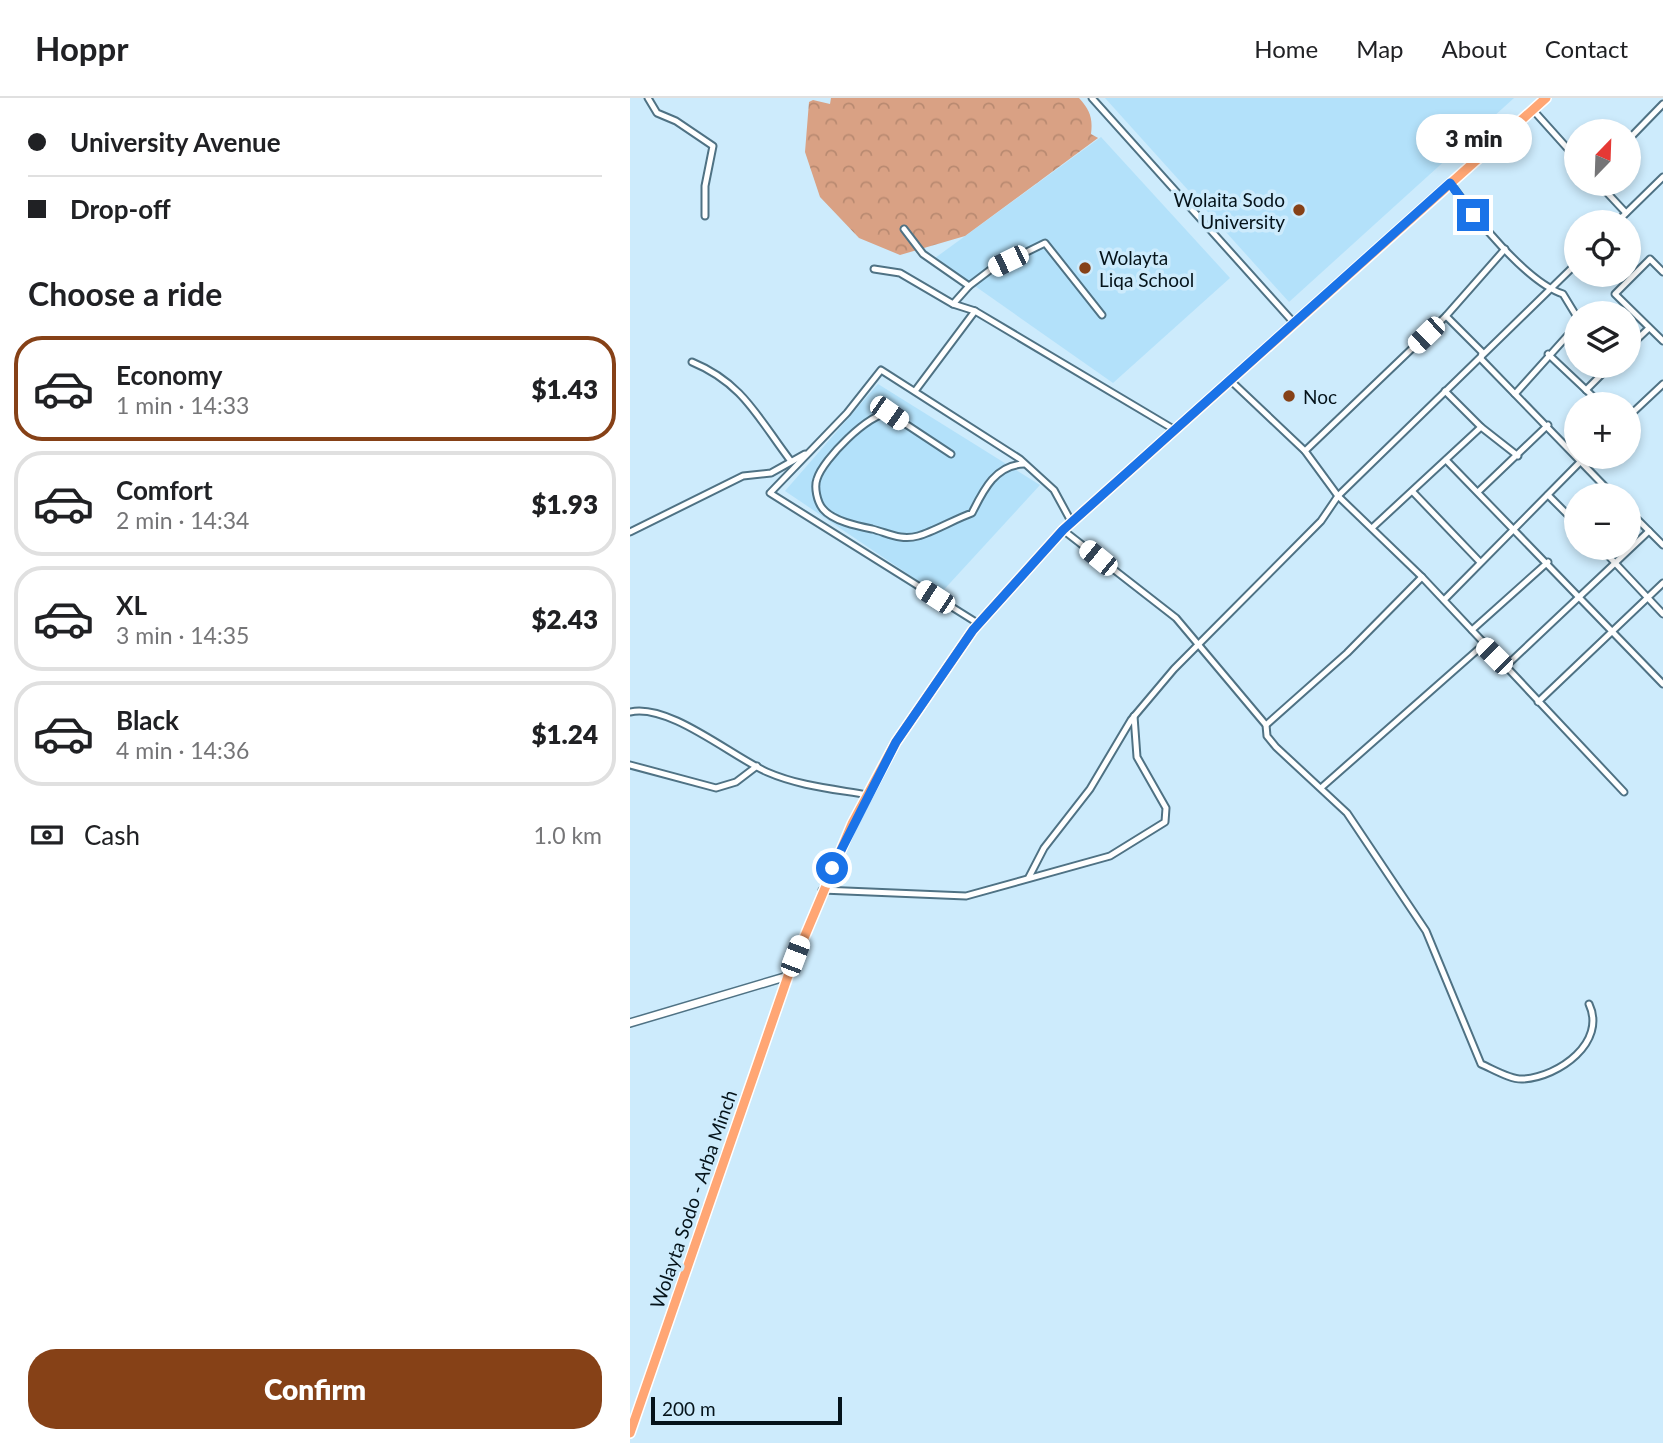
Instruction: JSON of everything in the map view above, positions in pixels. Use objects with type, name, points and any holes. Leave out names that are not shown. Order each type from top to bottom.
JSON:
[{"type":"highway","name":"Wolayta Sodo - Arba Minch","points":[[630,1433],[788,976],[822,890],[867,795],[896,742],[979,624],[1063,530],[1546,98]]},
{"type":"street","points":[[648,98],[657,113],[676,121],[713,146],[705,186],[705,216]]},
{"type":"street","points":[[1092,98],[1294,323]]},
{"type":"street","points":[[1642,126],[1663,104]]},
{"type":"street","points":[[1533,110],[1564,145]]},
{"type":"street","points":[[1629,210],[1663,177]]},
{"type":"street","points":[[1450,183],[1473,215],[1505,249],[1551,290],[1563,294],[1567,301]]},
{"type":"street","points":[[1610,196],[1623,210]]},
{"type":"street","points":[[904,229],[923,254],[969,286]]},
{"type":"street","points":[[953,304],[969,286],[990,270],[1045,243],[1102,315]]},
{"type":"street","points":[[1305,451],[1446,316],[1505,249]]},
{"type":"street","points":[[1663,272],[1650,259],[1615,293],[1663,341]]},
{"type":"street","points":[[874,269],[900,273],[953,304],[975,311],[1175,430]]},
{"type":"street","points":[[1029,877],[1044,848],[1090,789],[1134,716],[1198,645],[1321,521],[1338,496],[1564,276]]},
{"type":"street","points":[[915,391],[975,311]]},
{"type":"street","points":[[1446,316],[1482,352],[1481,359]]},
{"type":"street","points":[[1641,336],[1649,328]]},
{"type":"street","points":[[1514,394],[1564,338]]},
{"type":"street","points":[[1548,354],[1586,390],[1598,378]]},
{"type":"street","points":[[1481,359],[1564,441]]},
{"type":"street","points":[[692,362],[719,373],[740,392],[790,460]]},
{"type":"street","points":[[979,624],[770,493],[847,413],[881,370],[1024,464],[1054,490],[1072,523]]},
{"type":"street","points":[[1230,380],[1305,451],[1338,496],[1422,576],[1483,645],[1624,792]]},
{"type":"street","points":[[1641,405],[1663,384]]},
{"type":"street","points":[[1445,391],[1481,428],[1518,456]]},
{"type":"street","points":[[951,454],[889,413],[880,413],[869,419],[830,460],[817,478],[816,492],[823,509],[852,525],[898,538],[919,536],[972,513],[986,482],[1024,464]]},
{"type":"street","points":[[1479,491],[1548,425]]},
{"type":"street","points":[[1372,528],[1481,428]]},
{"type":"street","points":[[630,531],[743,476],[771,472],[811,451]]},
{"type":"street","points":[[1446,460],[1548,562],[1663,684]]},
{"type":"street","points":[[1444,600],[1479,561],[1515,529],[1573,469]]},
{"type":"street","points":[[1592,469],[1604,483]]},
{"type":"street","points":[[1413,492],[1479,561]]},
{"type":"street","points":[[1548,495],[1564,511]]},
{"type":"street","points":[[1641,523],[1663,545]]},
{"type":"street","points":[[1063,530],[1176,618],[1266,725],[1267,736],[1276,747],[1348,813],[1426,931],[1481,1064],[1521,1079],[1558,1070],[1579,1052],[1594,1029],[1595,1017],[1589,1004]]},
{"type":"street","points":[[1505,667],[1649,531]]},
{"type":"street","points":[[1472,630],[1548,562]]},
{"type":"street","points":[[1616,562],[1663,614]]},
{"type":"street","points":[[1266,725],[1348,653],[1422,576]]},
{"type":"street","points":[[1538,702],[1663,583]]},
{"type":"street","points":[[1322,787],[1483,645]]},
{"type":"street","points":[[630,712],[639,710],[674,720],[757,766],[798,783],[867,795]]},
{"type":"street","points":[[822,890],[965,896],[1110,856],[1165,822],[1166,808],[1137,757],[1134,716]]},
{"type":"street","points":[[630,765],[716,788],[736,782],[757,766]]},
{"type":"street","points":[[630,1023],[788,976]]},
{"type":"shaded area","name":"Wolaita Sodo University","points":[[1105,98],[1514,98],[1289,302]]},
{"type":"shaded area","name":"Wolayta Liqa School","points":[[1101,137],[1230,278],[1113,383],[935,258]]},
{"type":"shaded area","points":[[878,384],[1040,485],[939,595],[785,491]]},
{"type":"green space","points":[[831,98],[1079,98],[1090,114],[1091,134],[1098,138],[965,236],[900,255],[859,238],[820,197],[805,152],[809,102],[813,100],[830,104]]},
{"type":"place","name":"Wolaita Sodo University","points":[[1299,210]]},
{"type":"place","name":"Wolayta Liqa School","points":[[1085,268]]},
{"type":"place","name":"Noc","points":[[1289,396]]},
{"type":"route","points":[[832,868],[896,742],[973,630],[1063,530],[1450,183],[1473,215]]}]
